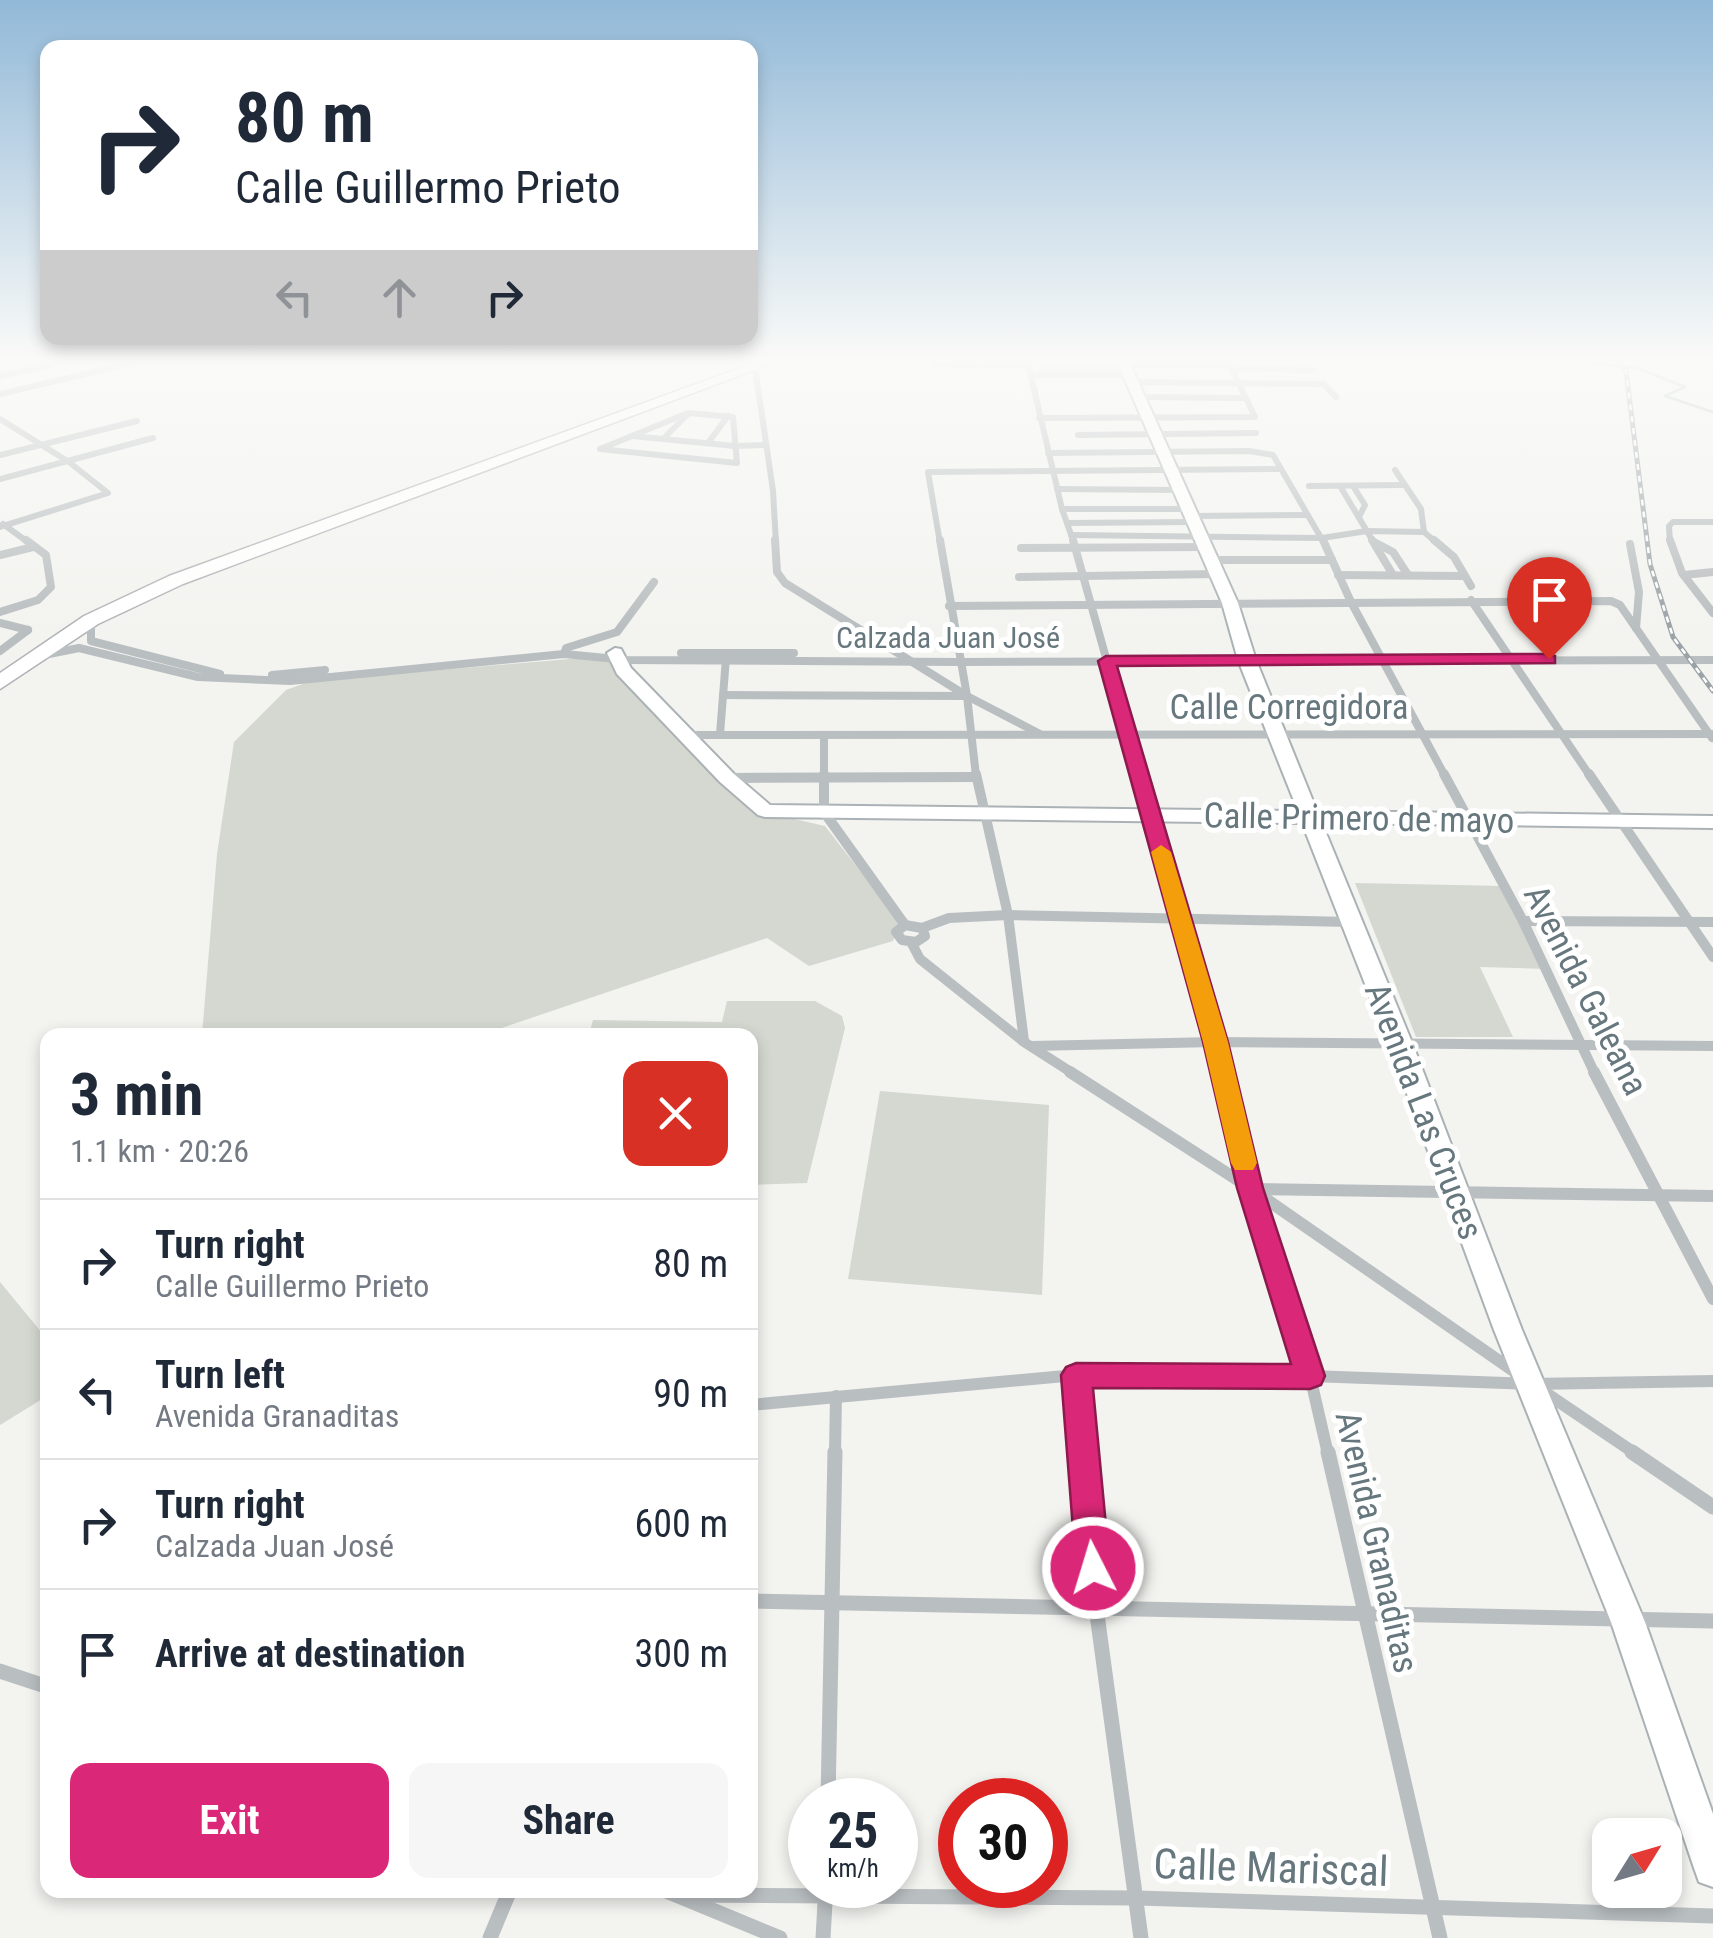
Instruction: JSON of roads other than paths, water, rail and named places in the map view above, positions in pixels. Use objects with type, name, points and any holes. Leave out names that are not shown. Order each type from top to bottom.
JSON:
[{"type":"highway","points":[[0,672],[69,626],[162,580],[518,449]]},
{"type":"highway","points":[[0,683],[91,620],[216,564],[522,449]]},
{"type":"street","points":[[2,525],[106,497],[108,493],[48,449]]},
{"type":"street","points":[[0,479],[113,449]]},
{"type":"street","points":[[604,449],[732,465],[737,463],[735,449]]},
{"type":"street","points":[[767,449],[774,491],[777,572],[786,583],[967,696],[1041,735]]},
{"type":"street","name":"Avenida Granaditas","points":[[1047,449],[1216,1042],[1250,1188],[1310,1376],[1440,1938]]},
{"type":"street","points":[[1122,449],[1169,465],[1320,535],[1366,528],[1423,530],[1454,557],[1471,586]]},
{"type":"street","points":[[1126,449],[1307,515]]},
{"type":"street","points":[[1145,449],[1332,560]]},
{"type":"street","points":[[1021,548],[1071,535],[1197,449]]},
{"type":"street","points":[[1062,509],[1211,449]]},
{"type":"street","points":[[1048,453],[1169,465],[1280,469]]},
{"type":"street","name":"Avenida Galeana","points":[[1169,465],[1272,454],[1320,535],[1351,602],[1522,922],[1580,1044],[1713,1299]]},
{"type":"street","points":[[1028,1044],[1008,915],[976,777],[967,696],[928,472],[1169,465]]},
{"type":"street","points":[[1058,490],[1169,465]]},
{"type":"street","points":[[1071,535],[1169,465]]},
{"type":"street","points":[[1071,535],[1169,465]]},
{"type":"street","points":[[1020,578],[1086,577],[1169,465]]},
{"type":"street","name":"Avenida Las Cruces","points":[[1169,465],[1230,603],[1248,660],[1455,1193],[1628,1622],[1713,1868]]},
{"type":"street","points":[[1394,470],[1421,509],[1423,530]]},
{"type":"street","points":[[1309,486],[1402,486]]},
{"type":"street","points":[[1340,486],[1393,575]]},
{"type":"street","points":[[1354,486],[1365,505],[1359,516]]},
{"type":"street","points":[[1713,522],[1670,524],[1671,554],[1713,614]]},
{"type":"street","points":[[0,612],[38,600],[51,587],[46,554],[2,525]]},
{"type":"street","points":[[1374,542],[1393,552],[1408,575]]},
{"type":"street","points":[[1630,544],[1639,592],[1636,629]]},
{"type":"street","points":[[0,555],[32,547]]},
{"type":"street","points":[[1684,575],[1713,572]]},
{"type":"street","points":[[1338,575],[1463,576]]},
{"type":"street","points":[[654,582],[617,632],[610,656],[727,778],[976,777]]},
{"type":"street","points":[[1700,599],[1713,598]]},
{"type":"street","points":[[1471,600],[1713,957]]},
{"type":"street","points":[[949,606],[1604,600],[1620,604],[1712,736]]},
{"type":"street","points":[[90,641],[91,620]]},
{"type":"street","points":[[0,622],[28,630],[0,651]]},
{"type":"street","points":[[79,648],[198,677],[290,681],[565,651],[617,632]]},
{"type":"street","points":[[34,657],[79,648],[90,641],[219,674],[257,676],[565,651]]},
{"type":"street","name":"Calzada Juan José","points":[[565,651],[610,656],[960,662],[1713,660]]},
{"type":"street","name":"Calzada Juan José","points":[[726,657],[900,654]]},
{"type":"street","points":[[720,734],[726,657]]},
{"type":"street","points":[[723,695],[967,696]]},
{"type":"street","name":"Calle Corregidora","points":[[686,735],[1712,736]]},
{"type":"street","points":[[824,735],[824,812],[905,925],[922,928],[948,918],[1008,915],[1350,922]]},
{"type":"street","name":"Calle Primero de mayo","points":[[727,778],[765,811],[1713,822]]},
{"type":"street","points":[[1522,922],[1713,922]]},
{"type":"street","points":[[905,925],[896,935],[911,942],[920,960],[1028,1044],[1250,1188],[1713,1506]]},
{"type":"street","points":[[911,942],[925,936],[922,928]]},
{"type":"street","points":[[1028,1044],[1713,1046]]},
{"type":"street","points":[[1250,1188],[1713,1196]]},
{"type":"street","points":[[1076,1375],[1096,1607],[1141,1938]]},
{"type":"street","points":[[758,1405],[1076,1375],[1310,1376],[1531,1384],[1713,1381]]},
{"type":"street","points":[[829,1778],[836,1396]]},
{"type":"street","points":[[758,1602],[1713,1621]]},
{"type":"street","points":[[0,1671],[40,1684]]},
{"type":"street","name":"Calle Mariscal","points":[[758,1890],[788,1890]]},
{"type":"street","name":"Calle Mariscal","points":[[918,1892],[1713,1916]]},
{"type":"street","points":[[490,1938],[507,1898]]},
{"type":"street","points":[[686,1898],[780,1938]]},
{"type":"street","points":[[823,1938],[825,1908]]},
{"type":"railway","points":[[1636,449],[1650,564],[1673,637],[1713,691]]}]
